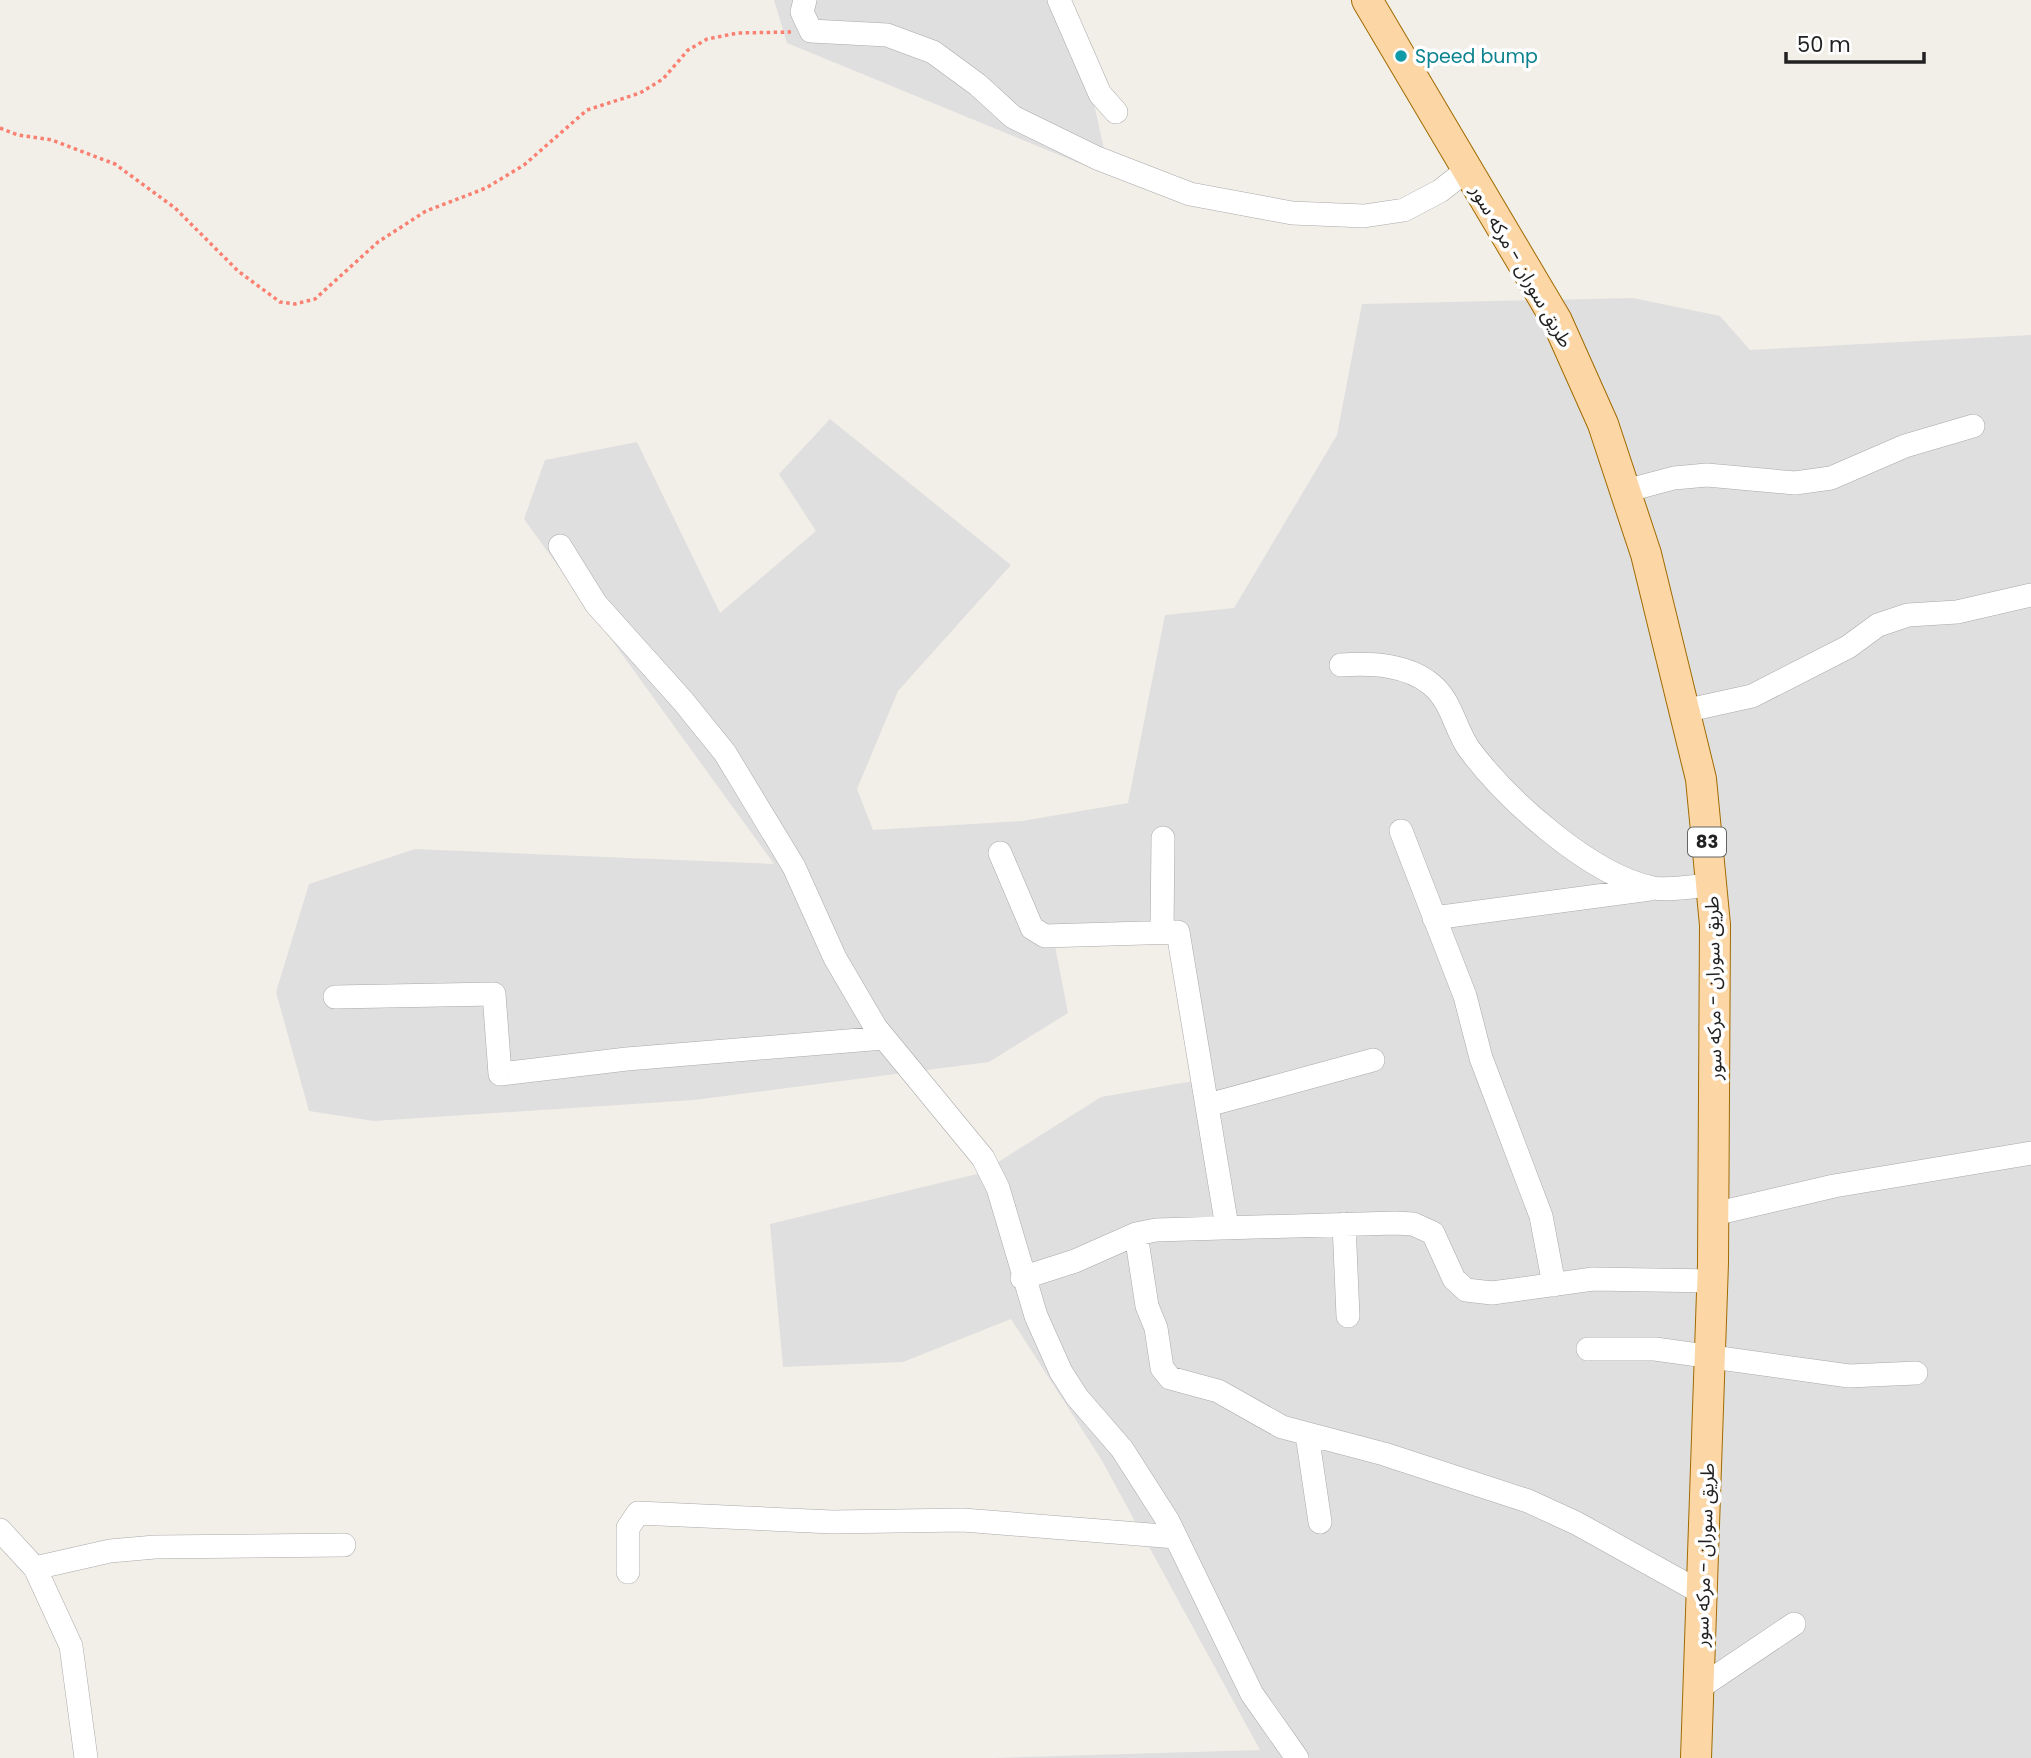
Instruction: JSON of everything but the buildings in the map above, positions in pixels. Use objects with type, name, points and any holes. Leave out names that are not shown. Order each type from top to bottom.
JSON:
[{"type":"main road","name":"طريق سوران - مركه سور","points":[[1367,0],[1557,321],[1603,424],[1646,554],[1701,779],[1715,925],[1714,1214],[1696,1758]]},
{"type":"street","points":[[805,0],[802,12],[811,32],[887,34],[933,52],[978,85],[1013,117],[1087,154],[1190,194],[1292,213],[1364,216],[1404,210],[1440,191],[1467,170]]},
{"type":"street","points":[[1059,0],[1100,94],[1116,112]]},
{"type":"street","points":[[1625,491],[1674,478],[1707,475],[1795,483],[1831,478],[1905,446],[1973,426]]},
{"type":"street","points":[[560,546],[596,604],[683,701],[725,753],[794,867],[835,958],[884,1038],[983,1158],[998,1188],[1035,1316],[1061,1372],[1077,1397],[1122,1449],[1176,1537],[1252,1694],[1297,1758]]},
{"type":"street","points":[[1684,711],[1752,696],[1848,648],[1878,625],[1908,615],[1957,612],[2031,594]]},
{"type":"street","points":[[1341,665],[1373,663],[1394,668],[1431,684],[1446,701],[1463,740],[1518,804],[1613,876],[1655,888]]},
{"type":"street","points":[[1401,831],[1465,996],[1481,1058],[1541,1216],[1554,1284]]},
{"type":"street","points":[[1162,932],[1163,838]]},
{"type":"street","points":[[1000,853],[1032,928],[1045,936],[1178,932],[1227,1227]]},
{"type":"street","points":[[1434,918],[1655,888],[1712,886]]},
{"type":"street","points":[[335,997],[494,994],[500,1074],[626,1059],[884,1038]]},
{"type":"street","points":[[1208,1105],[1373,1060]]},
{"type":"street","points":[[1714,1214],[1834,1186],[2031,1153]]},
{"type":"street","points":[[1022,1278],[1075,1261],[1136,1234],[1227,1227],[1395,1223],[1413,1224],[1433,1233],[1454,1279],[1466,1290],[1492,1293],[1593,1279],[1713,1281]]},
{"type":"street","points":[[1344,1224],[1348,1316]]},
{"type":"street","points":[[1136,1234],[1147,1306],[1156,1328],[1162,1368],[1170,1378],[1218,1391],[1260,1417],[1307,1434],[1384,1454],[1528,1502],[1577,1524],[1702,1593]]},
{"type":"street","points":[[1588,1349],[1655,1349],[1849,1376],[1916,1373]]},
{"type":"street","points":[[1307,1434],[1320,1522]]},
{"type":"street","points":[[628,1572],[628,1528],[638,1513],[832,1522],[963,1520],[1176,1537]]},
{"type":"street","points":[[0,1530],[34,1568],[71,1646],[86,1758]]},
{"type":"street","points":[[34,1568],[110,1551],[155,1547],[344,1545]]},
{"type":"street","points":[[1699,1688],[1794,1624]]},
{"type":"path","points":[[0,128],[18,135],[52,140],[115,164],[175,208],[238,271],[279,302],[295,304],[315,299],[378,242],[426,211],[486,188],[524,164],[586,110],[640,93],[663,79],[688,50],[707,39],[738,33],[811,32]]},
{"type":"shaded area","points":[[774,0],[1071,0],[1110,176],[787,43]]},
{"type":"shaded area","points":[[1633,298],[1720,316],[1750,350],[2031,335],[2031,1758],[994,1758],[1260,1750],[1101,1459],[1011,1319],[903,1362],[783,1367],[770,1224],[981,1173],[1101,1097],[1193,1081],[1171,941],[1055,946],[1068,1013],[989,1062],[694,1100],[374,1121],[309,1111],[276,992],[309,884],[415,849],[774,864],[524,519],[545,460],[637,442],[720,613],[816,531],[779,474],[830,419],[1011,565],[898,691],[857,789],[873,830],[1022,821],[1128,803],[1165,615],[1234,608],[1337,435],[1362,304]]},
{"type":"place","name":"Speed bump","points":[[1401,56]]}]
